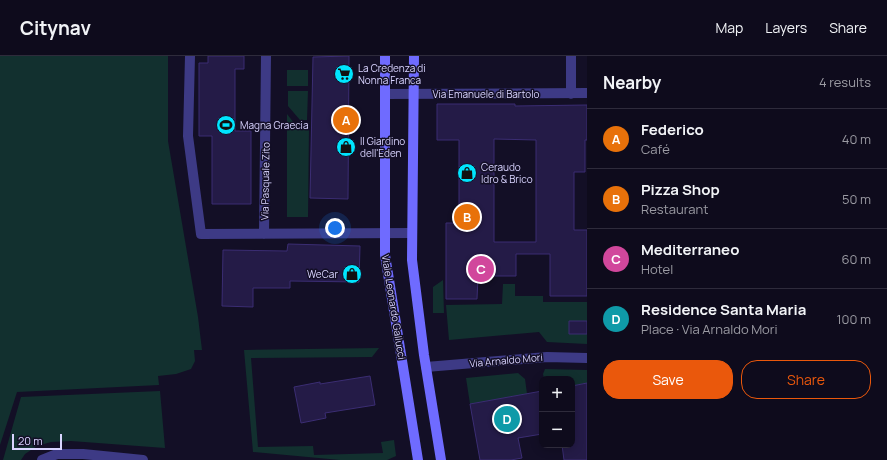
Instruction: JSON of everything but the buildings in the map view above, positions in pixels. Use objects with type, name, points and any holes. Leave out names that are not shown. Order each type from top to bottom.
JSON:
[{"type":"street","name":"Via Pasquale Zito","points":[[190,56],[188,136],[201,234],[412,233]]},
{"type":"street","name":"Via Pasquale Zito","points":[[264,234],[266,56]]},
{"type":"street","name":"Viale Leonardo Gallucci","points":[[385,56],[385,255],[418,460]]},
{"type":"street","points":[[414,56],[412,260],[426,367],[441,460]]},
{"type":"street","points":[[570,56],[571,94]]},
{"type":"street","name":"Via Emanuele di Bartolo","points":[[385,94],[587,94]]},
{"type":"street","name":"Via Arnaldo Mori","points":[[426,367],[547,357],[587,358]]},
{"type":"street","points":[[42,460],[57,454],[83,454],[143,460]]},
{"type":"green space","points":[[0,56],[168,56],[168,141],[198,317],[202,350],[194,350],[195,361],[191,369],[176,374],[158,376],[159,385],[17,392],[0,445]]},
{"type":"green space","points":[[287,70],[308,70],[308,86],[287,86]]},
{"type":"green space","points":[[288,91],[308,91],[307,120],[300,120],[288,106]]},
{"type":"green space","points":[[287,114],[297,127],[309,126],[308,217],[287,217]]},
{"type":"green space","points":[[443,280],[444,313],[433,313],[433,287]]},
{"type":"green space","points":[[503,284],[515,284],[515,296],[543,296],[543,302],[587,302],[587,344],[547,342],[539,332],[449,340],[446,305],[502,304]]},
{"type":"green space","points":[[379,348],[372,357],[251,358],[258,447],[313,446],[314,455],[383,453],[381,442],[394,440],[396,456],[387,460],[340,460],[253,452],[244,350]]},
{"type":"green space","points":[[545,369],[587,370],[587,383],[575,385],[575,376],[543,376]]},
{"type":"green space","points":[[518,373],[525,379],[527,394],[470,404],[466,378]]},
{"type":"green space","points":[[160,391],[165,448],[71,441],[51,442],[37,446],[25,454],[21,460],[3,460],[21,397]]},
{"type":"place","name":"La Credenza di Nonna Franca","points":[[344,74]]},
{"type":"place","name":"Federico","points":[[346,120]]},
{"type":"place","name":"Magna Graecia","points":[[226,125]]},
{"type":"place","name":"Il Giardino dell'Eden","points":[[346,147]]},
{"type":"place","name":"Ceraudo Idro & Brico","points":[[467,173]]},
{"type":"place","name":"Pizza Shop","points":[[467,217]]},
{"type":"place","name":"Mediterraneo","points":[[481,269]]},
{"type":"place","name":"WeCar","points":[[352,274]]},
{"type":"place","name":"Residence Santa Maria","points":[[507,419]]}]
